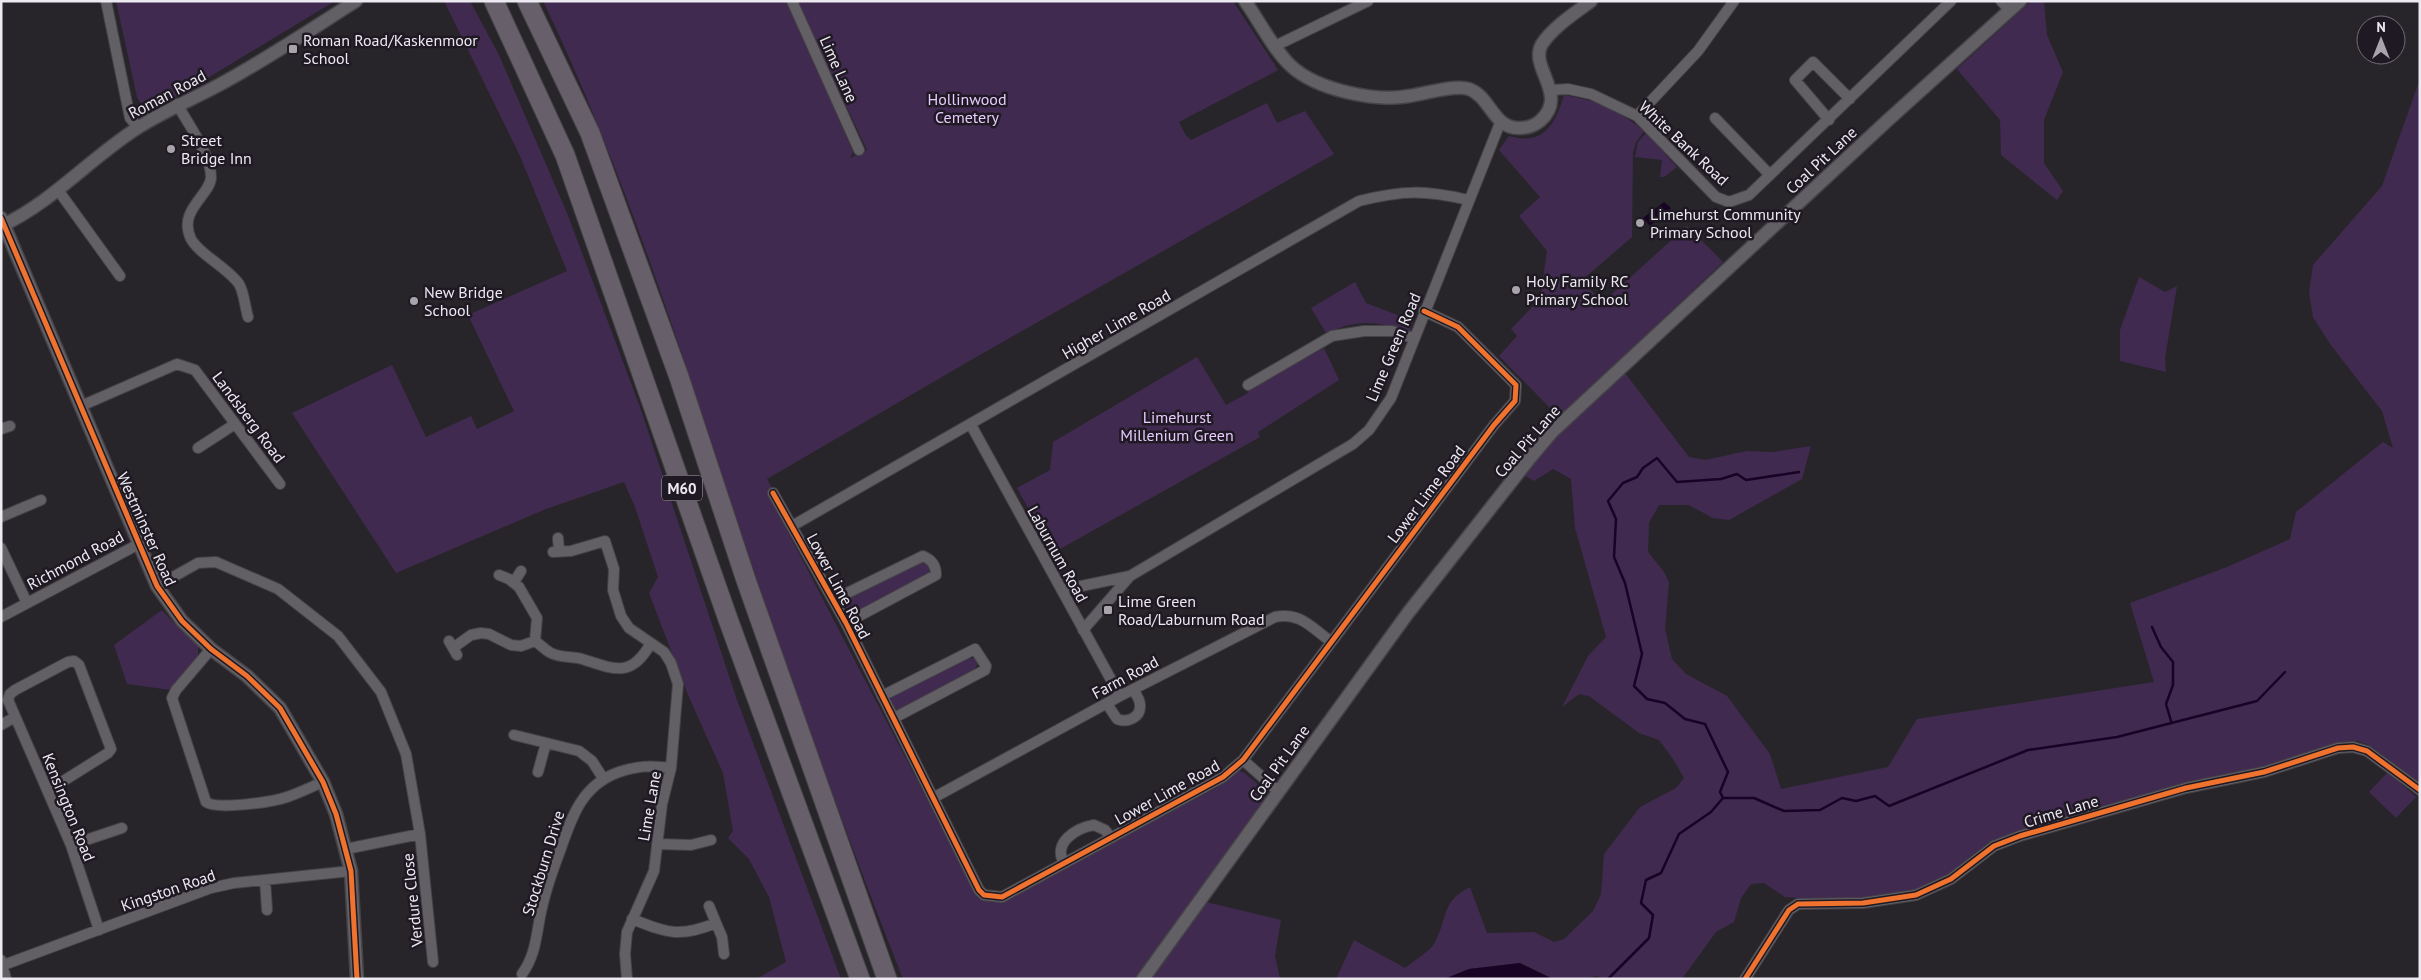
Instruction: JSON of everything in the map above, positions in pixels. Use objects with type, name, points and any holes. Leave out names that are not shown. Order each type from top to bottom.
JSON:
[{"type":"highway","name":"M60","points":[[494,1],[565,154],[729,622],[860,979]]},
{"type":"highway","name":"M60","points":[[527,1],[590,133],[680,377],[746,580],[887,979]]},
{"type":"street","points":[[106,1],[130,118],[138,127]]},
{"type":"street","name":"Roman Road","points":[[2,223],[11,223],[58,190],[138,127],[177,104],[216,87],[356,1]]},
{"type":"street","name":"Lime Lane","points":[[792,1],[859,150]]},
{"type":"street","points":[[1246,1],[1275,46],[1291,66],[1305,76],[1335,89],[1366,96],[1402,98],[1456,88],[1469,89],[1480,96],[1500,123],[1514,128],[1530,128],[1541,120],[1549,108],[1552,90],[1539,60],[1543,43],[1590,1]]},
{"type":"street","points":[[1275,46],[1368,1]]},
{"type":"street","points":[[1638,116],[1698,51],[1734,1]]},
{"type":"street","name":"White Bank Road","points":[[1552,90],[1568,89],[1591,94],[1638,116],[1716,197],[1729,202],[1749,195],[1951,1]]},
{"type":"street","name":"Coal Pit Lane","points":[[1143,979],[1408,613],[1552,432],[1888,120],[2006,6],[2020,1]]},
{"type":"street","points":[[1829,120],[1795,80],[1813,62],[1850,99]]},
{"type":"street","points":[[177,104],[205,154],[211,175],[208,187],[194,204],[191,212],[189,222],[191,239],[240,285],[248,317]]},
{"type":"street","points":[[1716,118],[1770,175]]},
{"type":"street","name":"Lime Green Road","points":[[1083,630],[1130,576],[1353,444],[1369,430],[1390,398],[1500,123]]},
{"type":"street","points":[[58,190],[120,276]]},
{"type":"street","name":"Higher Lime Road","points":[[792,526],[1359,201],[1391,193],[1432,192],[1468,200]]},
{"type":"street","name":"Westminster Road","points":[[2,223],[156,586],[182,622],[211,649],[247,676],[280,708],[323,782],[336,814],[351,871],[357,979]]},
{"type":"street","name":"Lower Lime Road","points":[[773,493],[846,623],[979,890],[984,895],[1002,896],[1223,777],[1243,760],[1330,641],[1494,425],[1515,401],[1516,385],[1458,328],[1424,311]]},
{"type":"street","points":[[1248,385],[1332,336],[1364,331],[1392,331],[1413,338]]},
{"type":"street","name":"Landsberg Road","points":[[81,406],[177,364],[195,370],[280,484]]},
{"type":"street","points":[[198,448],[235,424]]},
{"type":"street","name":"Laburnum Road","points":[[971,425],[1120,696]]},
{"type":"street","points":[[1,516],[41,500]]},
{"type":"street","name":"Lime Lane","points":[[558,538],[556,551],[571,551],[604,536],[614,569],[613,590],[621,616],[630,628],[667,656],[678,684],[671,768],[662,804],[652,876],[632,919],[626,941],[627,979]]},
{"type":"street","name":"Richmond Road","points":[[1,617],[138,545]]},
{"type":"street","points":[[1,548],[27,603]]},
{"type":"street","name":"Lower Lime Road","points":[[833,600],[923,556],[936,567],[936,575],[846,623]]},
{"type":"street","name":"Verdure Close","points":[[156,586],[198,563],[216,562],[278,589],[338,636],[381,692],[406,754],[420,834],[433,962]]},
{"type":"street","points":[[514,582],[521,571]]},
{"type":"street","points":[[499,575],[514,582],[537,618],[535,641]]},
{"type":"street","name":"Lime Green Road","points":[[1062,590],[1130,576]]},
{"type":"street","name":"Farm Road","points":[[934,798],[1120,696],[1274,617],[1287,614],[1299,618],[1330,641]]},
{"type":"street","points":[[453,648],[471,636],[480,633],[490,634],[511,645],[521,646],[535,641]]},
{"type":"street","points":[[535,641],[551,652],[580,658],[615,670],[635,664],[645,655],[652,643]]},
{"type":"street","points":[[211,649],[176,690],[172,698],[206,802],[215,806],[272,800],[286,797],[323,782]]},
{"type":"street","points":[[882,696],[975,650],[986,666],[985,670],[894,718]]},
{"type":"street","name":"Kensington Road","points":[[49,790],[108,753],[111,749],[79,664],[74,661],[68,662],[15,690],[8,697],[71,845],[98,930]]},
{"type":"street","points":[[1106,704],[1117,719],[1130,720],[1136,716],[1140,709],[1139,700],[1133,690]]},
{"type":"street","points":[[1,725],[15,717]]},
{"type":"street","points":[[514,735],[579,751],[592,761],[603,778]]},
{"type":"street","points":[[538,772],[546,743]]},
{"type":"street","name":"Crime Lane","points":[[1745,979],[1789,910],[1798,904],[1863,903],[1916,896],[1952,879],[1994,846],[2118,806],[2186,788],[2264,772],[2338,748],[2353,747],[2367,751],[2420,790]]},
{"type":"street","name":"Lower Lime Road","points":[[1243,760],[1278,791]]},
{"type":"street","name":"Stockburn Drive","points":[[522,974],[534,952],[540,916],[571,817],[585,794],[603,778],[643,765],[671,768]]},
{"type":"street","points":[[1064,863],[1059,856],[1060,847],[1064,840],[1094,826],[1105,830],[1110,838]]},
{"type":"street","points":[[71,845],[122,828]]},
{"type":"street","points":[[346,849],[420,834]]},
{"type":"street","points":[[657,844],[691,845],[704,838]]},
{"type":"street","name":"Kingston Road","points":[[2,963],[211,888],[351,871]]},
{"type":"street","points":[[265,880],[267,910]]},
{"type":"street","points":[[709,906],[722,937],[724,954]]},
{"type":"street","points":[[632,919],[678,934],[690,933],[716,923]]},
{"type":"street","points":[[2,963],[6,979]]},
{"type":"green space","points":[[116,1],[335,1],[158,108],[145,110],[137,97]]},
{"type":"green space","points":[[444,1],[470,1],[499,55],[567,213],[640,407],[737,700],[841,979],[752,979],[760,977],[786,962],[769,897],[749,859],[728,838],[733,831],[723,773],[688,695],[649,593],[658,577],[635,507],[624,482],[546,509],[396,573],[292,413],[392,365],[426,437],[471,416],[477,429],[514,411],[468,315],[567,271],[520,156]]},
{"type":"green space","name":"Hollinwood Cemetery","points":[[543,1],[787,1],[853,152],[850,158],[867,150],[797,1],[1233,1],[1278,70],[1179,122],[1185,134],[1191,140],[1267,103],[1277,123],[1305,111],[1334,154],[971,360],[767,479],[773,490],[767,492],[977,895],[990,901],[1004,899],[1216,788],[1238,771],[1243,772],[1265,790],[1265,798],[1135,979],[903,979],[836,805],[794,687],[647,253],[572,63]]},
{"type":"green space","points":[[2031,1],[2044,1],[2047,35],[2063,72],[2044,120],[2044,163],[2063,191],[2057,200],[2001,155],[2000,120],[1957,69]]},
{"type":"green space","points":[[2420,79],[2420,783],[2369,745],[2358,741],[2338,742],[2268,767],[2188,782],[2019,831],[1989,842],[1950,873],[1915,891],[1865,899],[1814,899],[1785,897],[1764,883],[1751,884],[1741,898],[1734,922],[1716,932],[1682,979],[1608,979],[1595,976],[1586,979],[1553,979],[1520,963],[1469,969],[1444,979],[1336,979],[1354,940],[1405,968],[1433,946],[1450,904],[1461,892],[1470,887],[1487,933],[1534,932],[1554,942],[1564,939],[1593,911],[1601,894],[1604,854],[1640,807],[1676,788],[1684,778],[1659,740],[1639,733],[1589,696],[1579,694],[1562,707],[1588,656],[1606,637],[1575,528],[1571,479],[1553,469],[1534,481],[1525,476],[1558,433],[1625,373],[1689,457],[1705,460],[1747,451],[1774,452],[1811,446],[1802,479],[1729,520],[1713,518],[1689,505],[1659,505],[1649,523],[1648,552],[1664,572],[1669,582],[1665,629],[1672,659],[1686,674],[1727,696],[1770,754],[1781,789],[1888,767],[1917,719],[2154,682],[2130,603],[2227,567],[2290,539],[2296,512],[2383,442],[2393,448],[2382,411],[2330,344],[2313,317],[2309,292],[2313,265],[2382,186]]},
{"type":"green space","name":"Limehurst Community Primary School","points":[[1564,95],[1607,107],[1644,131],[1636,142],[1633,152],[1632,237],[1582,280],[1602,303],[1687,226],[1723,262],[1559,417],[1499,356],[1517,336],[1511,329],[1540,299],[1547,251],[1519,216],[1540,197],[1499,150],[1509,136],[1531,138],[1546,130],[1552,124]]},
{"type":"green space","points":[[1646,133],[1677,167],[1664,177],[1660,177],[1662,160],[1635,157],[1638,142]]},
{"type":"green space","points":[[2139,277],[2165,292],[2177,286],[2165,358],[2166,372],[2120,361],[2120,330]]},
{"type":"green space","points":[[1355,282],[1366,303],[1413,321],[1410,331],[1386,325],[1359,323],[1326,333],[1311,308]]},
{"type":"green space","name":"Limehurst Millenium Green","points":[[1324,348],[1339,380],[1258,432],[1260,437],[1053,553],[1017,488],[1050,470],[1053,442],[1197,357],[1226,405],[1248,393],[1246,389]]},
{"type":"green space","points":[[922,562],[930,566],[929,575],[851,615],[844,603],[845,601]]},
{"type":"green space","points":[[162,610],[180,630],[198,644],[198,656],[171,690],[127,684],[114,645]]},
{"type":"green space","points":[[974,658],[978,662],[975,670],[898,710],[894,710],[890,703],[892,697],[967,659]]},
{"type":"green space","points":[[2388,772],[2416,797],[2396,818],[2369,792]]},
{"type":"green space","points":[[1206,902],[1281,920],[1275,956],[1280,979],[1152,979]]},
{"type":"shaded area","points":[[1664,202],[1671,208],[1650,226],[1643,218]]},
{"type":"shaded area","points":[[1520,963],[1553,979],[1444,979],[1469,969]]},
{"type":"waterway","points":[[1723,798],[1720,792],[1728,772],[1705,724],[1685,719],[1665,703],[1647,699],[1634,686],[1642,654],[1625,583],[1614,557],[1616,519],[1608,501],[1623,483],[1637,477],[1643,468],[1657,458],[1677,482],[1721,479],[1737,474],[1746,480],[1799,472]]},
{"type":"waterway","points":[[2152,627],[2161,647],[2173,662],[2173,685],[2166,704],[2171,721]]},
{"type":"waterway","points":[[1608,979],[1649,938],[1653,915],[1641,903],[1646,880],[1661,873],[1679,834],[1711,812],[1723,798],[1754,798],[1784,811],[1820,810],[1842,798],[1856,801],[1875,796],[1889,806],[2028,750],[2117,737],[2257,701],[2285,672]]},
{"type":"cycle path","points":[[1,218],[157,586],[182,621],[211,649],[247,676],[280,708],[323,782],[336,814],[351,871],[357,979]]},
{"type":"cycle path","points":[[773,493],[846,623],[979,890],[984,895],[1002,897],[1223,777],[1243,760],[1494,425],[1515,401],[1516,385],[1458,327],[1424,311]]},
{"type":"cycle path","points":[[1745,979],[1789,910],[1798,904],[1863,903],[1916,895],[1951,879],[1994,846],[2020,836],[2186,788],[2264,772],[2338,748],[2353,747],[2367,751],[2420,790]]},
{"type":"place","name":"Roman Road/Kaskenmoor School","points":[[293,49]]},
{"type":"place","name":"Street Bridge Inn","points":[[171,149]]},
{"type":"place","name":"Limehurst Community Primary School","points":[[1640,223]]},
{"type":"place","name":"Holy Family RC Primary School","points":[[1516,290]]},
{"type":"place","name":"New Bridge School","points":[[414,301]]},
{"type":"place","name":"Lime Green Road/Laburnum Road","points":[[1108,610]]}]
